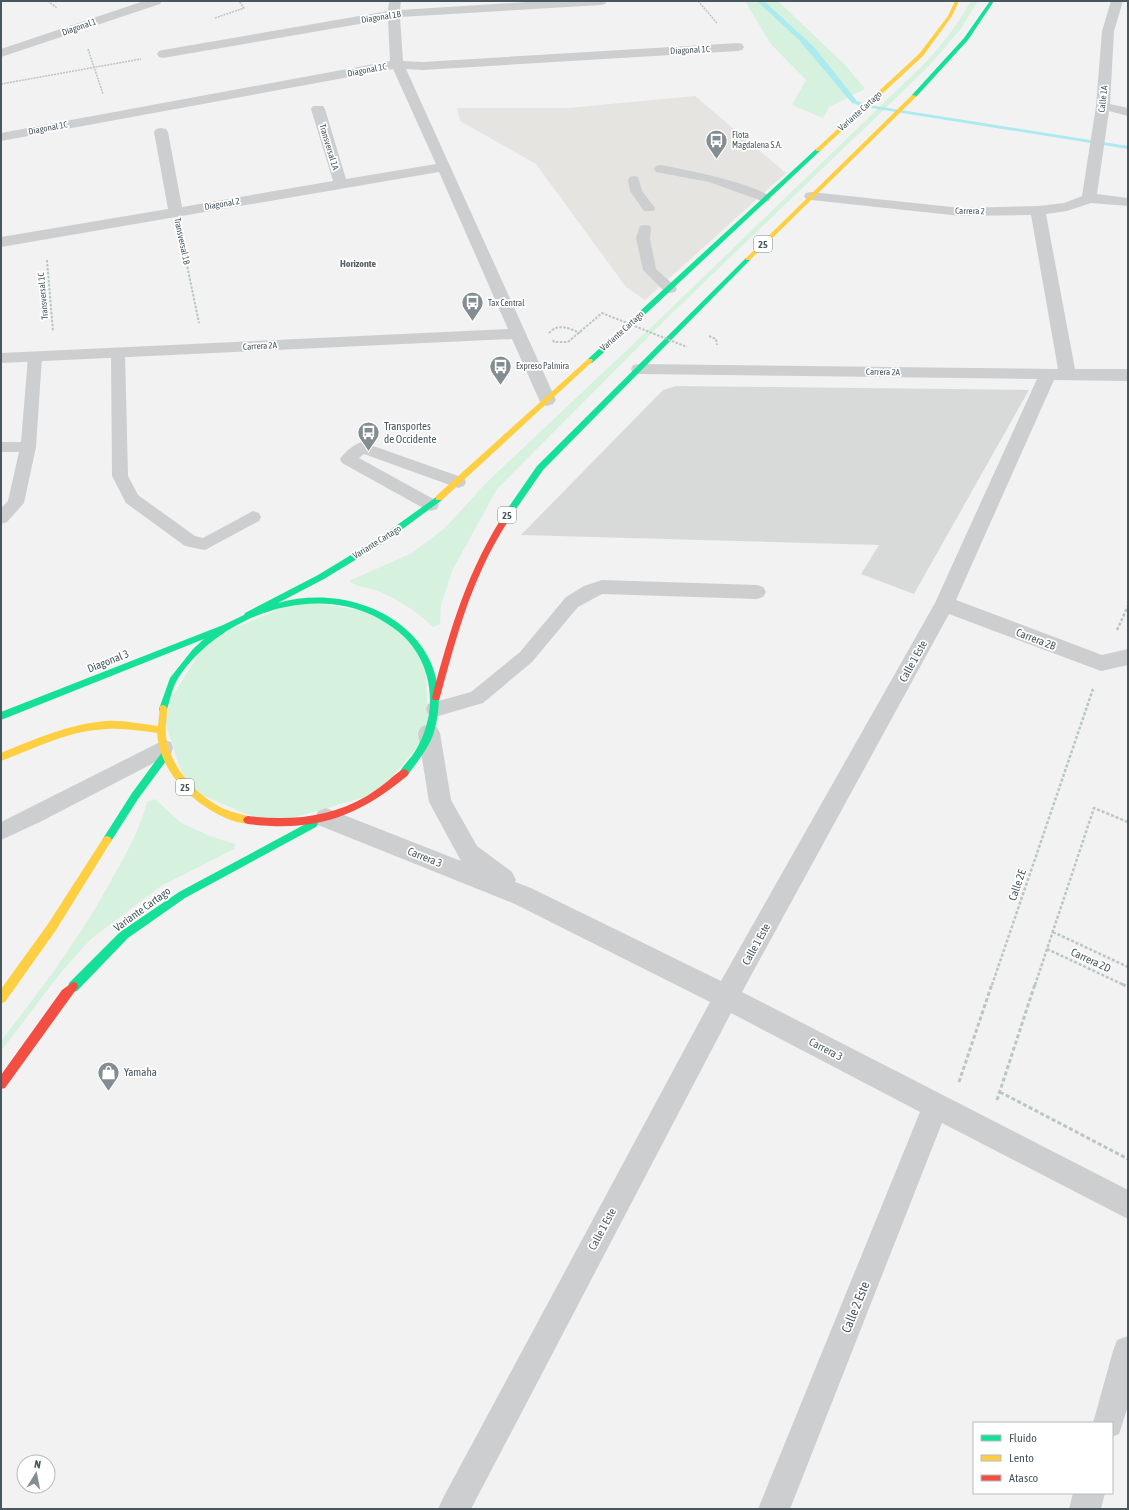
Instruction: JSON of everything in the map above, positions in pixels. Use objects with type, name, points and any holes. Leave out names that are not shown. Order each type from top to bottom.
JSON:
[{"type":"main road","name":"Variante Cartago","points":[[248,615],[321,577],[382,540],[431,505],[458,482],[605,346],[670,289],[765,198],[921,55],[950,16],[957,1]]},
{"type":"main road","name":"25","points":[[436,703],[433,675],[425,655],[412,638],[395,623],[374,612],[351,604],[326,601],[299,602],[274,606],[248,615],[223,628],[194,652],[173,681],[166,697],[162,713],[164,744],[174,772],[187,789],[203,802],[224,813],[246,820],[271,824],[296,823],[324,818],[354,808],[379,793],[405,770],[418,755],[429,733],[457,621],[481,561],[508,513],[540,468],[811,196],[948,62],[980,22],[992,1]]},
{"type":"main road","name":"Diagonal 3","points":[[1,716],[223,628]]},
{"type":"main road","points":[[1,757],[52,737],[86,728],[121,725],[164,744],[144,782],[113,828],[52,928],[1,998]]},
{"type":"main road","name":"Variante Cartago","points":[[1,1084],[66,994],[124,935],[182,895],[324,818]]},
{"type":"street","name":"Diagonal 1","points":[[1,53],[156,1]]},
{"type":"street","points":[[395,1],[394,14],[397,64],[547,400]]},
{"type":"street","name":"Diagonal 1B","points":[[163,54],[394,14],[601,1]]},
{"type":"street","name":"Calle 1A","points":[[1089,198],[1103,106],[1108,31],[1117,1]]},
{"type":"street","name":"Diagonal 1C","points":[[1,137],[397,64],[423,66],[738,47]]},
{"type":"street","points":[[1103,106],[1128,112]]},
{"type":"street","name":"Transversal 1A","points":[[318,109],[341,185]]},
{"type":"street","name":"Transversal 1B","points":[[161,132],[176,212]]},
{"type":"street","name":"Diagonal 2","points":[[1,242],[444,167]]},
{"type":"street","name":"Carrera 2","points":[[811,196],[961,212],[1038,210],[1067,206],[1089,198],[1128,202]]},
{"type":"street","points":[[1038,210],[1058,374]]},
{"type":"street","name":"Carrera 2A","points":[[1,358],[518,334]]},
{"type":"street","name":"Carrera 2A","points":[[639,369],[1128,375]]},
{"type":"street","name":"Calle 1 Este","points":[[454,1509],[726,997],[944,604],[1058,374]]},
{"type":"street","name":"Carrera 2B","points":[[944,604],[1101,663]]},
{"type":"street","points":[[1101,663],[1128,657]]},
{"type":"street","name":"Carrera 3","points":[[429,733],[440,802],[469,853],[523,896]]},
{"type":"street","name":"Carrera 3","points":[[324,818],[523,896],[726,997],[1128,1205]]},
{"type":"street","name":"Calle 2 Este","points":[[774,1509],[942,1109]]},
{"type":"street","points":[[1108,1422],[1128,1351]]},
{"type":"street","points":[[1085,1509],[1089,1494]]},
{"type":"lane","points":[[660,169],[695,175],[733,185],[765,198]]},
{"type":"lane","points":[[634,180],[636,191],[649,208]]},
{"type":"lane","points":[[645,229],[643,238],[650,270],[670,289]]},
{"type":"lane","points":[[118,353],[120,476],[132,499],[191,542],[205,544],[253,517]]},
{"type":"lane","points":[[1,518],[16,503],[28,447],[35,357]]},
{"type":"lane","points":[[1,447],[28,447]]},
{"type":"lane","points":[[431,505],[348,459],[362,447],[458,482]]},
{"type":"lane","points":[[436,703],[477,698],[526,658],[572,602],[590,590],[602,587],[757,592]]},
{"type":"lane","points":[[1,831],[40,812],[164,744]]},
{"type":"path","points":[[1,84],[96,68],[163,54]]},
{"type":"path","name":"Transversal 1B","points":[[176,212],[205,349]]},
{"type":"path","name":"Transversal 1C","points":[[45,234],[56,356]]},
{"type":"path","points":[[605,346],[571,329],[561,326],[552,328],[548,334],[554,342],[568,342],[602,313],[687,347]]},
{"type":"path","name":"Calle 2E","points":[[942,1109],[1101,663]]},
{"type":"path","points":[[986,1131],[1094,808],[1128,822]]},
{"type":"path","name":"Carrera 2D","points":[[1053,932],[1128,967]]},
{"type":"path","name":"Carrera 2D","points":[[1047,949],[1128,987]]},
{"type":"path","points":[[1000,1092],[1128,1159]]},
{"type":"shaded area","points":[[695,96],[786,173],[645,300],[626,287],[536,164],[460,121],[457,108],[568,108]]},
{"type":"green space","points":[[745,1],[778,1],[845,65],[865,89],[829,107],[823,118],[792,105],[806,80],[770,43]]},
{"type":"green space","points":[[971,1],[978,1],[960,30],[926,69],[667,318],[497,489],[452,571],[441,605],[440,624],[433,627],[414,611],[393,598],[349,581],[412,553],[445,528],[486,483],[663,316],[921,67],[948,36]]},
{"type":"green space","points":[[299,601],[374,612],[425,655],[429,733],[379,793],[271,824],[187,789],[162,713],[208,639]]},
{"type":"green space","points":[[155,799],[181,823],[212,837],[236,844],[234,849],[161,886],[91,939],[62,971],[1,1051],[1,1041],[46,982],[101,899],[128,850],[141,822],[147,802]]},
{"type":"water","points":[[757,1],[764,1],[814,47],[857,101],[869,105],[1128,146],[1128,149],[865,107],[852,103],[799,40]]},
{"type":"building","points":[[676,386],[1029,390],[914,594],[861,574],[879,545],[521,535],[663,390]]},
{"type":"traffic: fast","points":[[914,96],[966,39],[992,1]]},
{"type":"traffic: fast","points":[[590,361],[818,150]]},
{"type":"traffic: fast","points":[[511,510],[540,468],[748,259]]},
{"type":"traffic: fast","points":[[248,615],[321,577],[382,540],[439,498]]},
{"type":"traffic: fast","points":[[299,601],[336,602],[354,605],[371,611],[389,620],[404,631],[416,644],[425,660],[431,676],[434,694],[433,713],[429,732],[424,743],[404,773]]},
{"type":"traffic: fast","points":[[163,709],[174,678],[196,651],[208,640],[221,630],[250,615],[299,601]]},
{"type":"traffic: fast","points":[[1,716],[222,628]]},
{"type":"traffic: fast","points":[[107,840],[135,796],[166,754]]},
{"type":"traffic: fast","points":[[73,987],[124,935],[182,895],[313,824]]},
{"type":"traffic: slow","points":[[818,150],[921,55],[950,16],[957,1]]},
{"type":"traffic: slow","points":[[748,259],[914,96]]},
{"type":"traffic: slow","points":[[439,498],[590,361]]},
{"type":"traffic: slow","points":[[163,709],[162,737],[172,767],[181,780],[192,792],[205,802],[233,816],[248,820]]},
{"type":"traffic: slow","points":[[1,757],[52,736],[92,726],[120,725],[161,730]]},
{"type":"traffic: slow","points":[[1,998],[52,927],[107,840]]},
{"type":"traffic: jam","points":[[436,697],[462,606],[468,591],[486,551],[511,510]]},
{"type":"traffic: jam","points":[[248,820],[270,823],[291,823],[332,816],[351,809],[369,799],[404,773]]},
{"type":"traffic: jam","points":[[1,1084],[66,994],[73,987]]},
{"type":"place","name":"Flota Magdalena S.A.","points":[[716,160]]},
{"type":"place","name":"Tax Central","points":[[473,322]]},
{"type":"place","name":"Expreso Palmira","points":[[500,386]]},
{"type":"place","name":"Transportes de Occidente","points":[[369,452]]},
{"type":"place","name":"Yamaha","points":[[108,1092]]},
{"type":"district","name":"Horizonte","points":[[358,263]]}]
